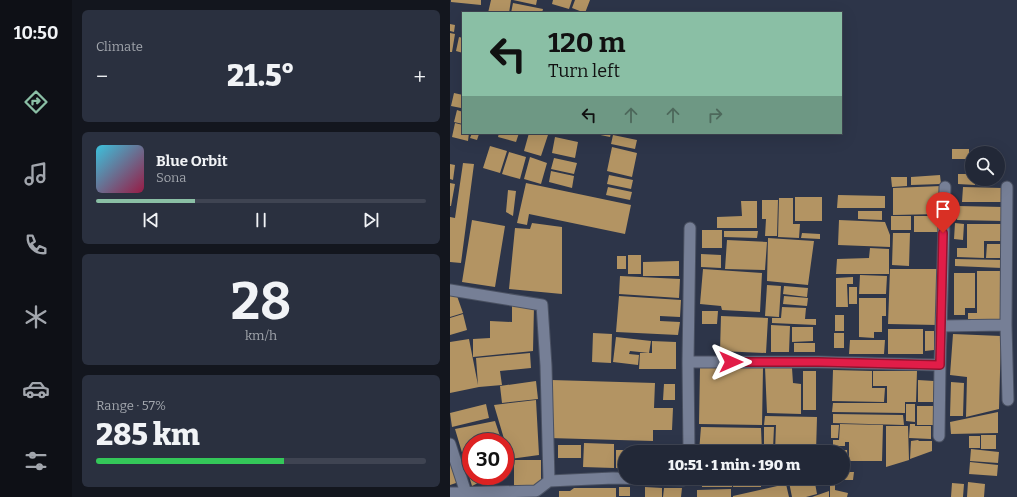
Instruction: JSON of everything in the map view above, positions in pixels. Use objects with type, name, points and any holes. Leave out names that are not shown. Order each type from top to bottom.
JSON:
[{"type":"street","points":[[939,436],[945,187]]},
{"type":"street","points":[[1007,187],[1006,325],[1008,400]]},
{"type":"street","points":[[689,445],[688,362],[690,228]]},
{"type":"street","points":[[450,290],[542,305],[546,366],[549,481]]},
{"type":"street","points":[[941,326],[1006,325]]},
{"type":"street","points":[[688,362],[818,362],[940,365]]},
{"type":"street","points":[[450,444],[466,493]]},
{"type":"street","points":[[450,493],[536,491],[549,481],[618,478]]},
{"type":"building","points":[[451,0],[481,0],[481,5],[451,2]]},
{"type":"building","points":[[491,0],[511,0],[509,12],[488,12]]},
{"type":"building","points":[[513,0],[537,0],[536,5]]},
{"type":"building","points":[[553,0],[572,0],[569,9],[552,4]]},
{"type":"building","points":[[575,0],[590,0],[585,12],[572,8]]},
{"type":"building","points":[[513,3],[543,9],[542,12],[511,12]]},
{"type":"building","points":[[450,24],[455,25],[454,32],[450,31]]},
{"type":"building","points":[[450,33],[455,34],[452,52],[450,52]]},
{"type":"building","points":[[459,37],[462,38],[462,53],[456,51]]},
{"type":"building","points":[[454,93],[462,95],[461,108],[451,106]]},
{"type":"building","points":[[457,110],[462,112],[462,124],[454,122]]},
{"type":"building","points":[[455,123],[462,125],[462,134],[469,134],[468,141],[452,137]]},
{"type":"building","points":[[472,134],[479,134],[477,140],[470,138]]},
{"type":"building","points":[[499,134],[519,134],[516,142],[498,137]]},
{"type":"building","points":[[529,134],[548,135],[541,156],[524,151]]},
{"type":"building","points":[[596,134],[611,134],[610,137]]},
{"type":"building","points":[[613,135],[637,140],[635,149],[611,144]]},
{"type":"building","points":[[555,137],[578,142],[575,158],[552,153]]},
{"type":"building","points":[[490,146],[507,151],[500,173],[483,168]]},
{"type":"building","points":[[612,147],[637,153],[632,177],[607,171]]},
{"type":"building","points":[[952,149],[965,149],[965,159],[952,159]]},
{"type":"building","points":[[509,152],[526,157],[520,179],[502,174]]},
{"type":"building","points":[[530,157],[547,163],[541,184],[524,179]]},
{"type":"building","points":[[554,158],[577,163],[574,174],[551,169]]},
{"type":"building","points":[[463,163],[474,164],[461,263],[450,262],[450,217],[455,218]]},
{"type":"building","points":[[450,164],[455,165],[453,180],[450,179]]},
{"type":"building","points":[[551,171],[574,176],[572,188],[549,182]]},
{"type":"building","points":[[958,174],[965,174],[965,184],[958,184]]},
{"type":"building","points":[[609,175],[633,180],[631,189],[607,184]]},
{"type":"building","points":[[940,175],[941,184],[911,185],[911,177]]},
{"type":"building","points":[[891,177],[907,177],[907,186],[892,187]]},
{"type":"building","points":[[450,183],[455,184],[451,206],[450,206]]},
{"type":"building","points":[[526,183],[631,205],[625,234],[529,214],[527,225],[517,223]]},
{"type":"building","points":[[941,186],[940,214],[893,215],[893,188]]},
{"type":"building","points":[[608,187],[632,192],[630,200],[606,195]]},
{"type":"building","points":[[963,187],[1002,188],[1002,202],[962,202]]},
{"type":"building","points":[[508,190],[516,191],[513,216],[506,212]]},
{"type":"building","points":[[838,195],[885,196],[885,208],[837,208]]},
{"type":"building","points":[[795,197],[822,197],[822,221],[795,221]]},
{"type":"building","points":[[779,198],[793,198],[793,224],[800,224],[799,238],[778,237]]},
{"type":"building","points":[[762,200],[778,200],[777,236],[765,236],[766,219],[762,219]]},
{"type":"building","points":[[741,201],[757,201],[757,228],[717,228],[717,217],[742,216]]},
{"type":"building","points":[[958,206],[1003,207],[1003,221],[957,220]]},
{"type":"building","points":[[858,211],[882,211],[882,220],[858,219]]},
{"type":"building","points":[[891,216],[911,216],[911,230],[891,230]]},
{"type":"building","points":[[914,216],[942,216],[942,232],[914,232]]},
{"type":"building","points":[[472,220],[505,226],[495,287],[462,282]]},
{"type":"building","points":[[839,220],[885,222],[890,235],[890,247],[838,245]]},
{"type":"building","points":[[532,223],[562,227],[562,294],[509,289],[515,228],[530,229]]},
{"type":"building","points":[[955,223],[964,224],[963,240],[954,239]]},
{"type":"building","points":[[967,224],[1003,224],[1003,241],[984,241],[984,258],[957,257],[957,248],[967,248]]},
{"type":"building","points":[[702,230],[722,230],[722,248],[702,248]]},
{"type":"building","points":[[724,231],[758,231],[757,238],[724,237]]},
{"type":"building","points":[[802,233],[820,234],[820,239],[801,238]]},
{"type":"building","points":[[893,233],[910,233],[909,266],[892,265]]},
{"type":"building","points":[[768,238],[814,241],[808,285],[767,281]]},
{"type":"building","points":[[727,240],[767,242],[765,270],[725,269]]},
{"type":"building","points":[[987,244],[1003,244],[1003,258],[986,258]]},
{"type":"building","points":[[870,248],[889,249],[889,274],[836,274],[837,259],[869,258]]},
{"type":"building","points":[[701,254],[721,255],[721,268],[701,267]]},
{"type":"building","points":[[628,255],[641,255],[641,274],[628,274]]},
{"type":"building","points":[[617,256],[626,256],[626,269],[617,269]]},
{"type":"building","points":[[955,259],[1003,260],[1002,268],[955,266]]},
{"type":"building","points":[[679,261],[679,276],[643,276],[643,262]]},
{"type":"building","points":[[703,269],[762,273],[760,312],[722,310],[721,306],[700,304]]},
{"type":"building","points":[[890,269],[937,269],[937,325],[888,324]]},
{"type":"building","points":[[977,271],[1001,271],[1001,319],[968,319],[968,313],[977,313]]},
{"type":"building","points":[[954,273],[975,273],[975,308],[965,308],[965,315],[954,315]]},
{"type":"building","points":[[860,275],[887,276],[886,294],[859,294]]},
{"type":"building","points":[[620,276],[680,279],[679,298],[619,294]]},
{"type":"building","points":[[853,277],[853,284],[847,284],[848,307],[836,307],[836,278]]},
{"type":"building","points":[[767,285],[781,286],[779,317],[765,316]]},
{"type":"building","points":[[784,286],[808,288],[807,297],[783,294]]},
{"type":"building","points":[[849,287],[857,287],[857,304],[849,304]]},
{"type":"building","points":[[450,295],[457,296],[463,313],[450,317]]},
{"type":"building","points":[[619,296],[681,300],[680,317],[660,316],[660,321],[680,322],[678,335],[616,332]]},
{"type":"building","points":[[784,296],[808,298],[807,306],[783,304]]},
{"type":"building","points":[[859,298],[886,298],[886,316],[882,316],[882,332],[874,332],[874,338],[859,337]]},
{"type":"building","points":[[512,306],[534,306],[533,351],[473,357],[473,339],[490,338],[490,321],[512,322]]},
{"type":"building","points":[[782,307],[806,308],[805,319],[816,319],[816,325],[772,323],[772,318],[781,318]]},
{"type":"building","points":[[702,311],[718,311],[717,324],[702,324]]},
{"type":"building","points":[[463,314],[467,330],[450,335],[450,318]]},
{"type":"building","points":[[835,315],[844,315],[844,331],[835,331]]},
{"type":"building","points":[[721,316],[768,318],[766,353],[720,351]]},
{"type":"building","points":[[771,325],[790,326],[789,352],[771,352]]},
{"type":"building","points":[[792,327],[813,327],[813,341],[792,342]]},
{"type":"building","points":[[888,329],[923,329],[923,354],[888,354]]},
{"type":"building","points":[[925,331],[934,331],[934,350],[925,351]]},
{"type":"building","points":[[593,333],[612,334],[611,363],[592,362]]},
{"type":"building","points":[[834,333],[844,333],[844,348],[834,348]]},
{"type":"building","points":[[953,334],[1001,336],[999,409],[966,417],[967,377],[950,375]]},
{"type":"building","points":[[616,337],[651,341],[649,353],[630,351],[629,354],[639,355],[638,365],[613,362]]},
{"type":"building","points":[[469,339],[478,385],[476,358],[530,353],[531,368],[500,371],[502,385],[479,387],[450,393],[450,342]]},
{"type":"building","points":[[850,340],[885,340],[884,354],[849,354]]},
{"type":"building","points":[[652,341],[676,342],[676,369],[639,369],[640,353],[652,353]]},
{"type":"building","points":[[794,343],[815,343],[815,352],[794,352]]},
{"type":"building","points":[[765,367],[792,368],[793,383],[801,384],[801,414],[767,413]]},
{"type":"building","points":[[700,368],[763,368],[762,425],[699,424]]},
{"type":"building","points":[[833,370],[872,371],[872,388],[885,388],[884,402],[832,401]]},
{"type":"building","points":[[803,371],[816,371],[816,410],[803,410]]},
{"type":"building","points":[[873,371],[917,371],[916,402],[905,402],[905,413],[832,412],[833,403],[887,403],[887,386],[873,386]]},
{"type":"building","points":[[551,380],[655,383],[654,408],[673,408],[672,430],[653,430],[653,441],[549,438]]},
{"type":"building","points":[[918,380],[934,381],[933,402],[918,402]]},
{"type":"building","points":[[536,381],[538,399],[502,403],[500,386]]},
{"type":"building","points":[[951,382],[964,383],[963,416],[950,416]]},
{"type":"building","points":[[664,384],[675,384],[675,400],[663,400]]},
{"type":"building","points":[[536,400],[539,455],[514,458],[514,433],[502,433],[494,405]]},
{"type":"building","points":[[486,404],[489,418],[452,427],[450,413]]},
{"type":"building","points":[[906,404],[915,404],[915,422],[906,421]]},
{"type":"building","points":[[917,406],[934,406],[934,425],[917,425]]},
{"type":"building","points":[[998,412],[998,433],[951,434],[950,422]]},
{"type":"building","points":[[833,414],[903,415],[904,425],[833,423]]},
{"type":"building","points":[[765,416],[817,417],[816,445],[775,445],[776,425],[764,425]]},
{"type":"building","points":[[495,421],[499,433],[462,433],[462,452],[455,429]]},
{"type":"building","points":[[840,424],[883,425],[882,461],[850,461],[849,442],[845,442],[845,445],[833,445],[833,440],[839,440]]},
{"type":"building","points":[[910,424],[915,424],[915,426],[931,426],[931,439],[909,438]]},
{"type":"building","points":[[831,425],[839,425],[838,438],[831,438]]},
{"type":"building","points":[[886,426],[908,426],[909,460],[886,467]]},
{"type":"building","points":[[701,427],[761,428],[762,445],[700,445]]},
{"type":"building","points":[[764,427],[774,427],[773,445],[764,445]]},
{"type":"building","points":[[981,435],[996,435],[996,449],[981,449]]},
{"type":"building","points":[[969,436],[980,436],[980,448],[969,448]]},
{"type":"building","points":[[911,441],[932,441],[932,451],[910,459]]},
{"type":"building","points":[[584,443],[614,444],[614,468],[583,467]]},
{"type":"building","points":[[558,445],[581,445],[581,458],[558,458]]},
{"type":"building","points":[[971,449],[999,452],[998,463],[970,461]]},
{"type":"building","points":[[616,450],[618,450],[618,468],[616,468]]},
{"type":"building","points":[[450,456],[459,482],[450,485]]},
{"type":"building","points":[[514,460],[541,460],[541,485],[514,485]]},
{"type":"building","points":[[970,462],[998,465],[997,476],[969,474]]},
{"type":"building","points":[[850,472],[854,472],[853,480],[850,480]]},
{"type":"building","points":[[968,482],[985,484],[984,497],[967,497]]},
{"type":"building","points":[[952,483],[964,484],[963,497],[951,497]]},
{"type":"building","points":[[702,485],[732,485],[732,487],[702,487]]},
{"type":"building","points":[[733,485],[761,485],[761,487],[733,487]]},
{"type":"building","points":[[786,485],[789,497],[733,497]]},
{"type":"building","points":[[790,485],[815,485],[817,494],[806,497],[792,497]]},
{"type":"building","points":[[830,485],[835,485],[835,490],[848,493],[847,497],[830,497]]},
{"type":"building","points":[[619,487],[630,487],[630,496],[619,496]]},
{"type":"building","points":[[645,487],[662,488],[662,497],[645,497]]},
{"type":"building","points":[[574,488],[616,488],[616,497],[559,497],[559,491],[570,491]]},
{"type":"building","points":[[664,488],[682,488],[681,497],[663,497]]},
{"type":"building","points":[[731,489],[731,497],[697,497],[697,490]]},
{"type":"building","points":[[829,491],[829,497],[812,497]]},
{"type":"route","points":[[731,362],[818,362],[940,365],[943,233]]}]
